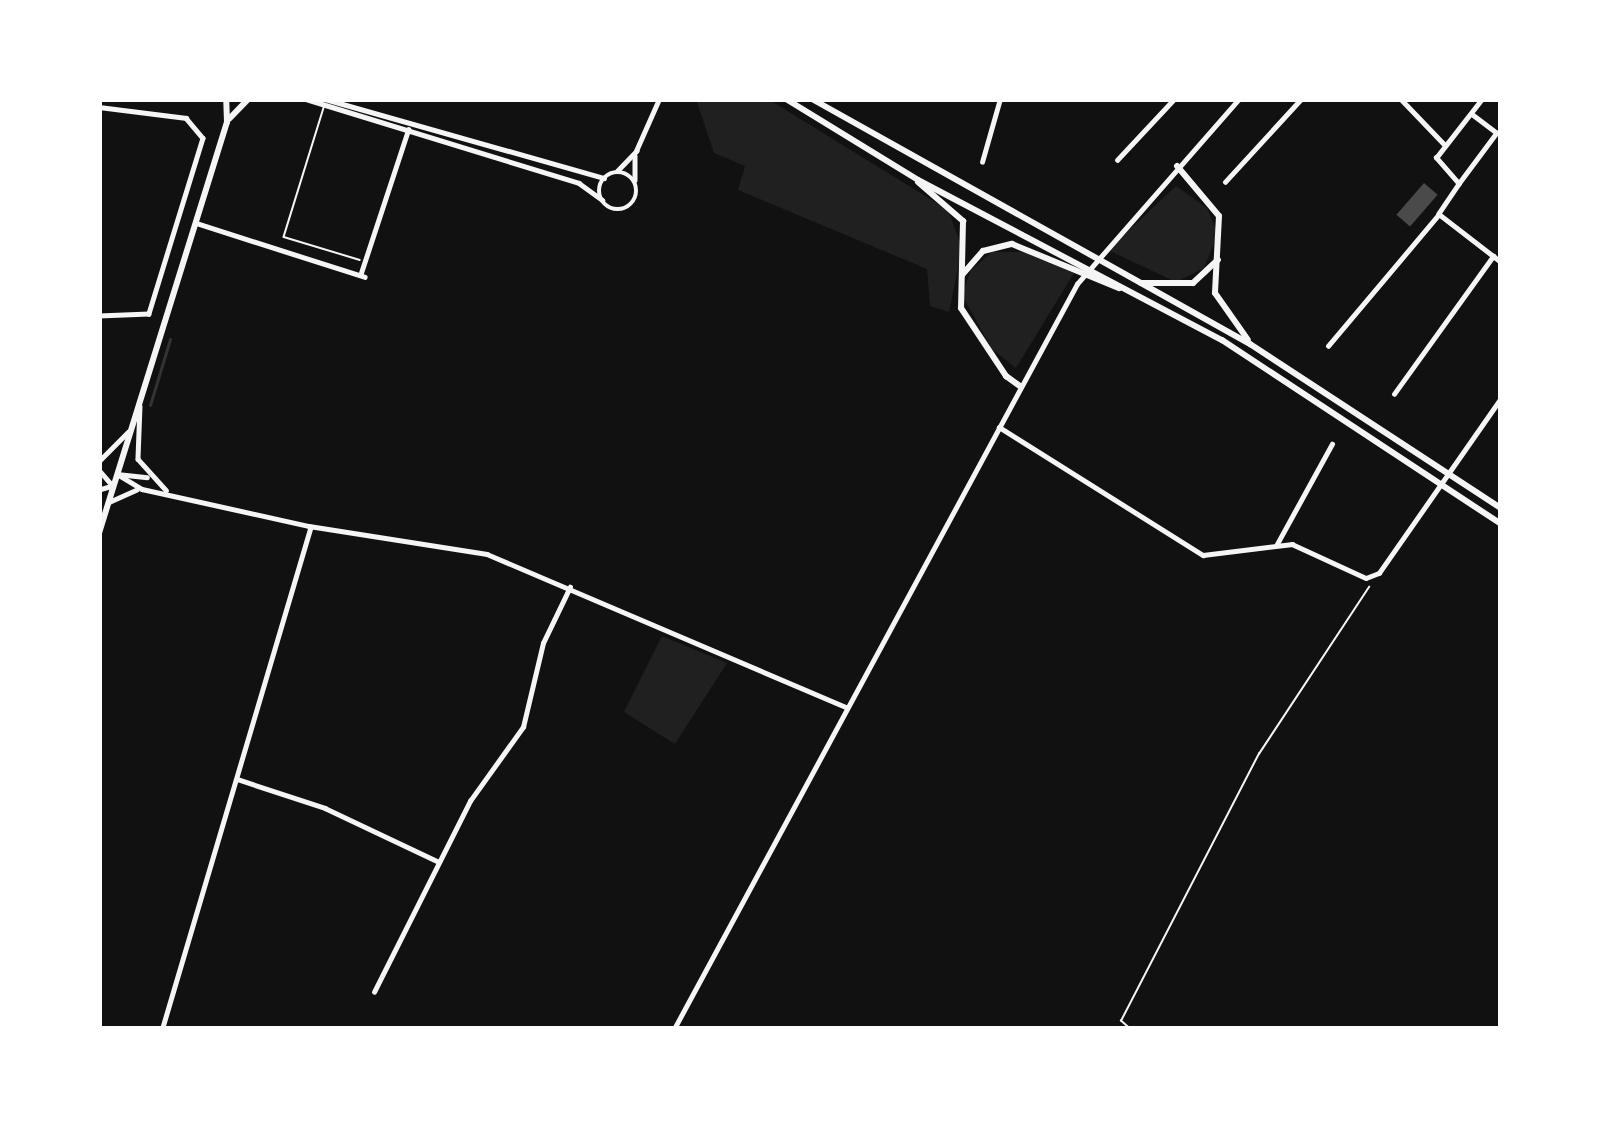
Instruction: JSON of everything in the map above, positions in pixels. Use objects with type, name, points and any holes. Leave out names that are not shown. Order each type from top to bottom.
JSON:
[{"type":"main road","points":[[99,533],[227,122],[230,99],[248,99]]},
{"type":"main road","points":[[227,122],[248,99]]},
{"type":"main road","points":[[786,99],[911,175],[1135,292],[1419,464],[1501,524]]},
{"type":"main road","points":[[812,99],[1250,344],[1501,508]]},
{"type":"main road","points":[[1178,166],[1182,180],[1196,186],[1220,220],[1217,302],[1250,344]]},
{"type":"main road","points":[[911,175],[963,221],[964,316],[999,366],[1020,386]]},
{"type":"main road","points":[[960,278],[981,252],[1012,244],[1135,292]]},
{"type":"main road","points":[[1141,283],[1193,283],[1220,257]]},
{"type":"street","points":[[306,99],[604,178],[636,151],[659,99]]},
{"type":"street","points":[[982,161],[1000,99]]},
{"type":"street","points":[[1117,160],[1174,99]]},
{"type":"street","points":[[674,1029],[1080,279],[1104,245],[1238,99]]},
{"type":"street","points":[[1225,182],[1300,99]]},
{"type":"street","points":[[1401,99],[1445,145]]},
{"type":"street","points":[[1459,184],[1436,164],[1445,145],[1482,99]]},
{"type":"street","points":[[325,102],[585,184],[602,200],[625,208],[637,187],[636,151]]},
{"type":"street","points":[[99,107],[186,118],[203,138],[149,314],[99,316]]},
{"type":"street","points":[[1328,346],[1499,135],[1472,114]]},
{"type":"street","points":[[196,223],[363,276],[408,130]]},
{"type":"street","points":[[615,172],[637,187]]},
{"type":"street","points":[[602,200],[604,178]]},
{"type":"street","points":[[1438,214],[1501,262]]},
{"type":"street","points":[[1394,394],[1492,256]]},
{"type":"street","points":[[999,427],[1203,555],[1276,544],[1306,547],[1355,576],[1376,574],[1462,460],[1501,398]]},
{"type":"street","points":[[140,402],[136,448],[147,477]]},
{"type":"street","points":[[99,461],[134,422]]},
{"type":"street","points":[[1276,544],[1332,444]]},
{"type":"street","points":[[99,470],[113,486],[99,490]]},
{"type":"street","points":[[117,474],[142,489],[309,526],[478,551],[845,707]]},
{"type":"street","points":[[117,474],[147,477],[170,494]]},
{"type":"street","points":[[108,503],[142,489]]},
{"type":"street","points":[[162,1029],[309,526]]},
{"type":"street","points":[[374,992],[474,793],[523,727],[541,650],[570,587]]},
{"type":"street","points":[[237,778],[333,811],[438,862]]},
{"type":"lane","points":[[325,102],[284,237],[365,262]]},
{"type":"path","points":[[1117,1029],[1259,754],[1376,574]]},
{"type":"path","points":[[1121,1022],[1130,1029]]},
{"type":"shaded area","points":[[696,99],[768,99],[948,210],[962,248],[949,312],[930,306],[927,269],[738,190],[745,166],[714,153]]},
{"type":"shaded area","points":[[1176,186],[1207,208],[1218,234],[1204,268],[1176,282],[1108,250]]},
{"type":"shaded area","points":[[992,252],[1027,252],[1074,273],[1016,368],[992,349],[962,295],[971,270]]},
{"type":"shaded area","points":[[662,636],[727,663],[675,744],[624,712]]},
{"type":"building","points":[[1424,183],[1438,195],[1410,227],[1396,215]]},
{"type":"waterway","points":[[150,405],[170,339]]}]
